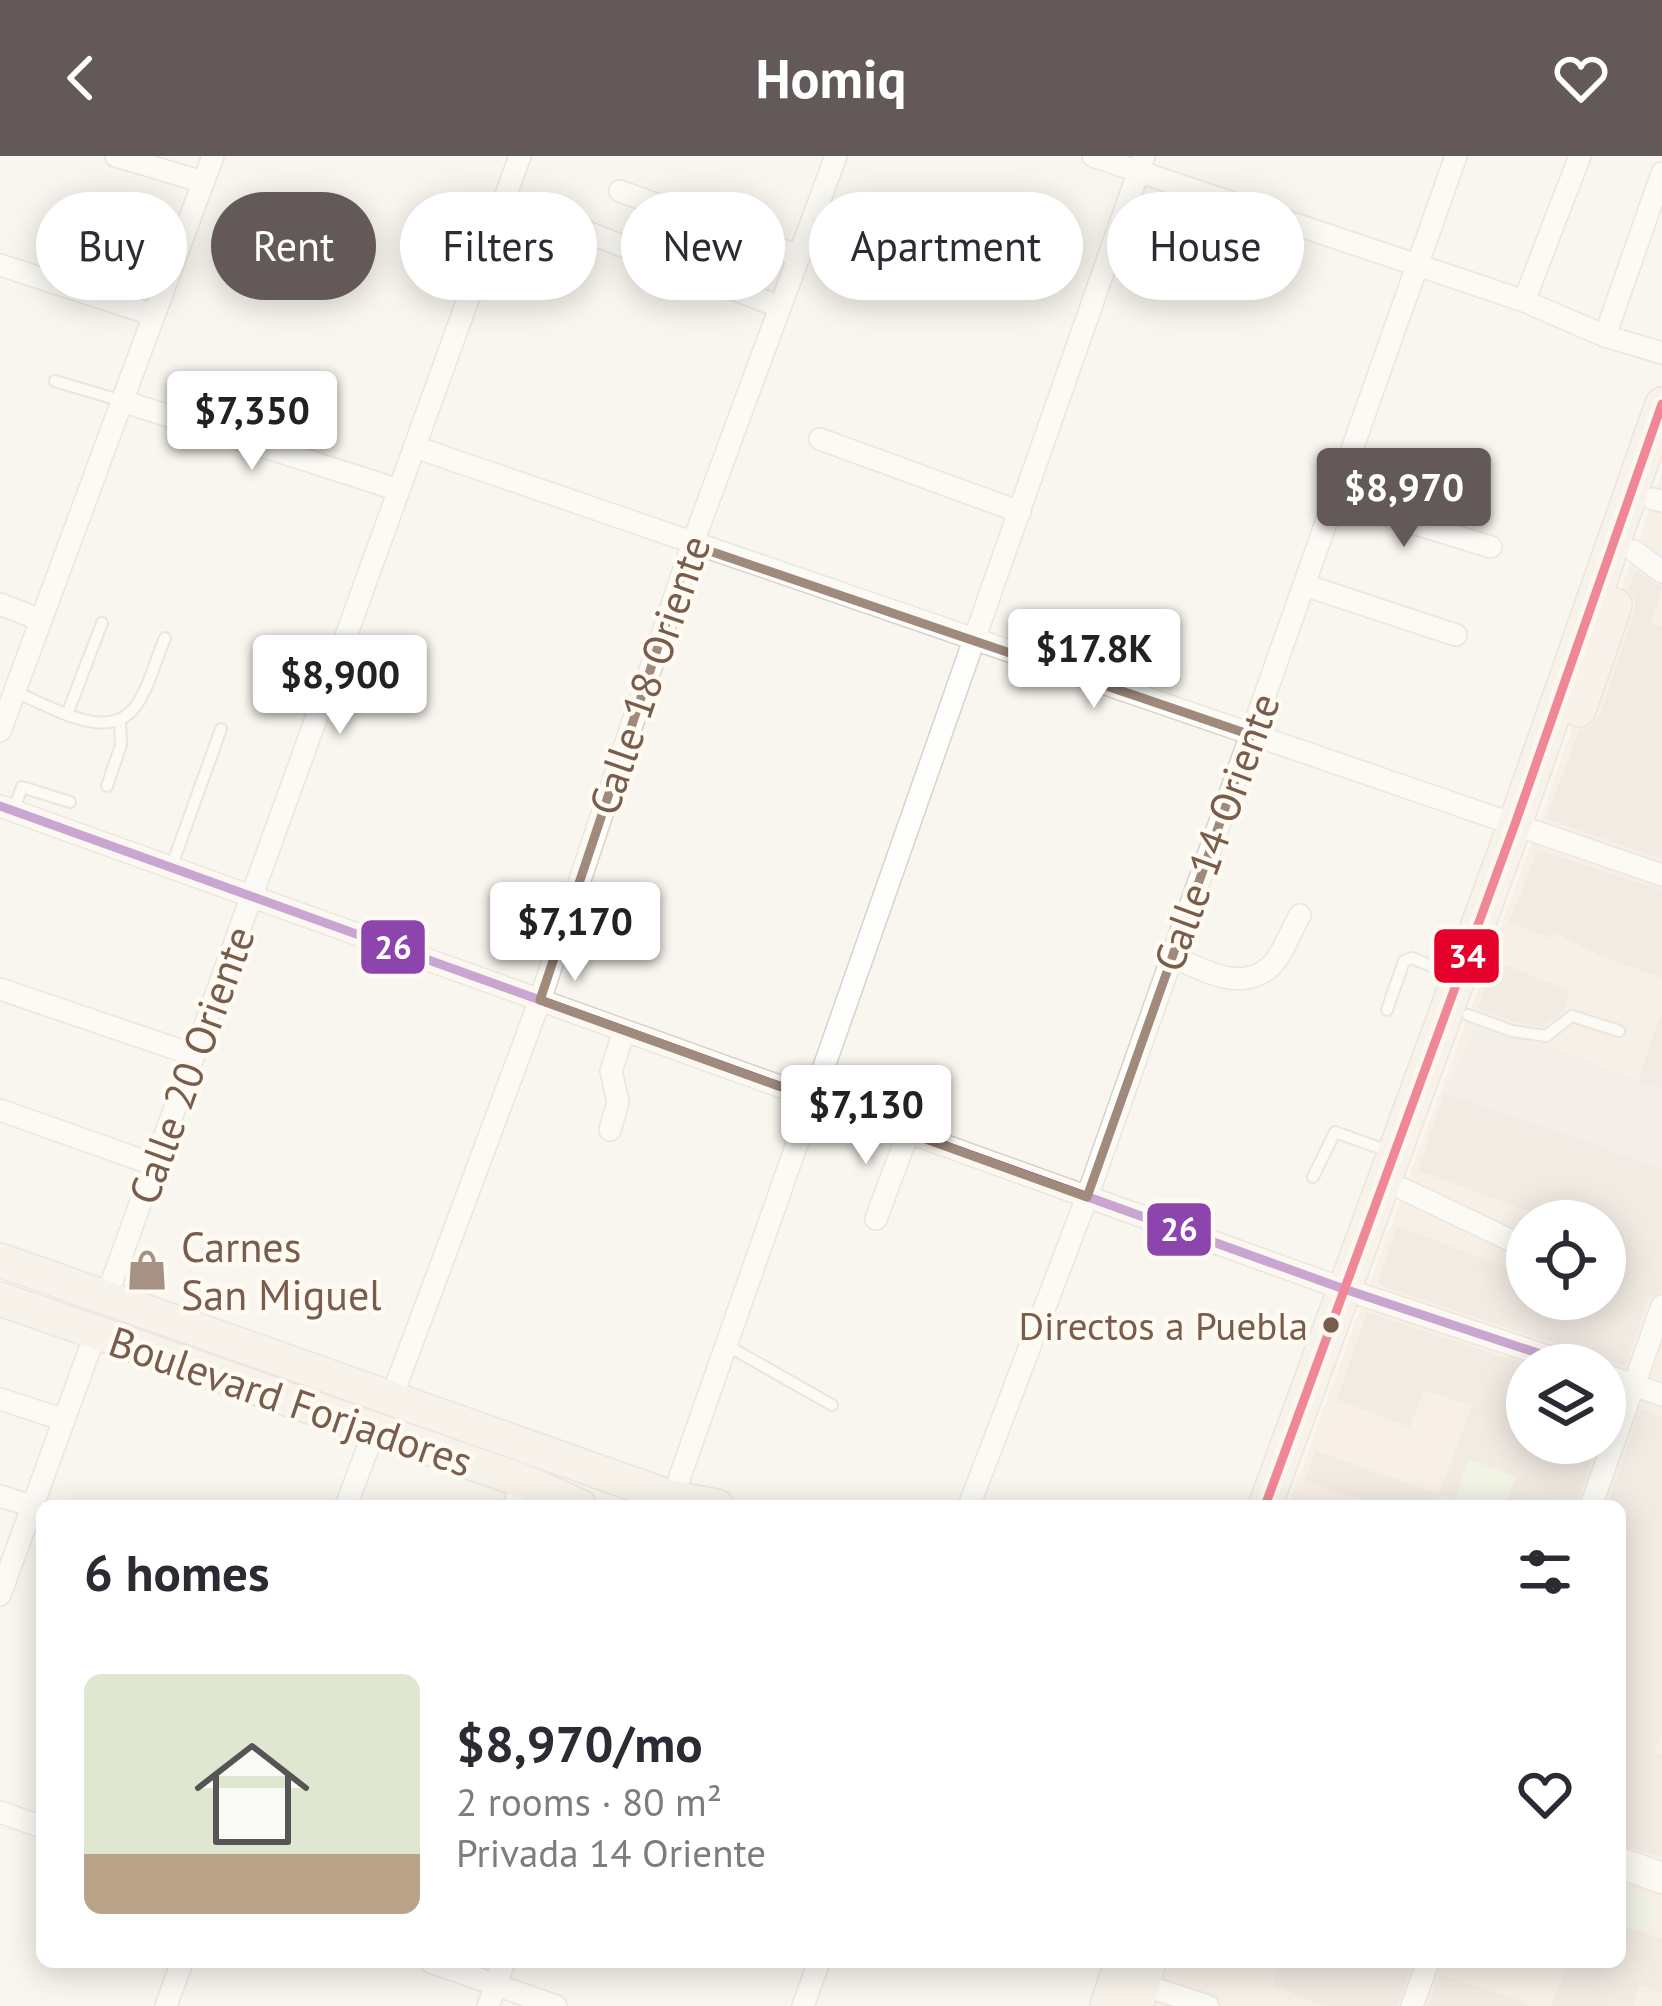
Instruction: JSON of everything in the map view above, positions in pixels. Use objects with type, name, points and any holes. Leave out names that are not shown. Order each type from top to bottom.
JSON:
[{"type":"main road","points":[[1267,1500],[1353,1293],[1403,1190],[1468,1015],[1662,404]]},
{"type":"main road","points":[[1290,1500],[1394,1153],[1459,977],[1525,828],[1659,491]]},
{"type":"main road","name":"Boulevard Forjadores","points":[[0,1260],[667,1500]]},
{"type":"main road","name":"Boulevard Forjadores","points":[[0,1299],[375,1429],[518,1494],[549,1500]]},
{"type":"main road","points":[[1626,1864],[1662,1878]]},
{"type":"main road","points":[[1106,2006],[1139,1977]]},
{"type":"street","points":[[116,156],[203,182]]},
{"type":"street","points":[[0,731],[213,156]]},
{"type":"street","name":"Calle 20 Oriente","points":[[106,1298],[520,156]]},
{"type":"street","name":"Calle 18 Oriente","points":[[391,1399],[540,1000],[692,544],[836,156]]},
{"type":"street","points":[[1093,156],[1142,164],[1662,353]]},
{"type":"street","name":"Calle 14 Oriente","points":[[971,1500],[1087,1197],[1456,156]]},
{"type":"street","points":[[1524,302],[1580,156]]},
{"type":"street","points":[[673,1500],[1142,164]]},
{"type":"street","points":[[1605,335],[1662,173]]},
{"type":"street","points":[[620,190],[799,256]]},
{"type":"street","points":[[597,236],[780,307]]},
{"type":"street","points":[[0,265],[154,315]]},
{"type":"street","points":[[122,401],[399,490]]},
{"type":"street","points":[[820,439],[1020,512]]},
{"type":"street","points":[[415,447],[1662,874]]},
{"type":"street","points":[[1334,499],[1491,547]]},
{"type":"street","points":[[1634,551],[1662,572]]},
{"type":"street","points":[[1304,585],[1456,635]]},
{"type":"street","points":[[0,604],[41,620]]},
{"type":"street","points":[[7,809],[1353,1293],[1510,1344]]},
{"type":"street","points":[[1172,956],[1241,981],[1271,966],[1300,915]]},
{"type":"street","points":[[0,988],[194,1055]]},
{"type":"street","points":[[610,1130],[618,1102],[611,1072],[624,1031]]},
{"type":"street","points":[[0,1110],[155,1165]]},
{"type":"street","points":[[876,1219],[908,1132]]},
{"type":"street","points":[[1403,1190],[1506,1238]]},
{"type":"street","points":[[1593,1500],[1662,1306]]},
{"type":"street","points":[[2,1585],[95,1335]]},
{"type":"street","points":[[1626,1382],[1662,1395]]},
{"type":"street","points":[[0,1399],[64,1420]]},
{"type":"street","points":[[348,1500],[375,1429]]},
{"type":"street","points":[[0,1496],[32,1506]]},
{"type":"street","points":[[0,1812],[36,1825]]},
{"type":"street","points":[[166,2006],[180,1968]]},
{"type":"street","points":[[442,1968],[492,1996],[556,2006]]},
{"type":"street","points":[[803,2006],[817,1968]]},
{"type":"street","points":[[1412,2006],[1426,1968]]},
{"type":"street","points":[[1139,1977],[1208,2006]]},
{"type":"lane","points":[[55,381],[122,401]]},
{"type":"lane","points":[[68,712],[102,623]]},
{"type":"lane","points":[[15,692],[100,725],[119,721],[136,706],[165,638]]},
{"type":"lane","points":[[107,786],[121,745],[119,721]]},
{"type":"lane","points":[[171,868],[221,730]]},
{"type":"lane","points":[[7,809],[17,786],[70,802]]},
{"type":"lane","points":[[1388,1010],[1404,961],[1412,958],[1459,977]]},
{"type":"lane","points":[[1468,1015],[1512,1031],[1546,1036],[1572,1016],[1619,1031]]},
{"type":"lane","points":[[1313,1177],[1335,1132],[1394,1153]]},
{"type":"lane","points":[[726,1345],[832,1405]]},
{"type":"highlighted area","points":[[692,545],[1251,735],[1087,1197],[540,1000]]},
{"type":"shaded area","points":[[1662,473],[1662,2006],[1131,2006],[1142,1968],[1626,1968],[1626,1500],[1290,1500],[1536,832]]},
{"type":"shaded area","points":[[1479,1020],[1662,1089],[1662,1168],[1444,1092]]},
{"type":"shaded area","points":[[1424,1389],[1472,1406],[1439,1494],[1316,1451],[1337,1400],[1409,1427]]},
{"type":"shaded area","points":[[1305,1480],[1361,1500],[1298,1500]]},
{"type":"green space","points":[[1485,1415],[1516,1477],[1506,1500],[1454,1500]]},
{"type":"green space","points":[[1626,1894],[1657,1905],[1647,1934],[1626,1925]]},
{"type":"building","points":[[1636,571],[1662,587],[1651,623],[1662,627],[1662,859],[1546,819],[1579,730],[1592,726],[1599,717],[1635,612],[1629,590]]},
{"type":"building","points":[[1538,850],[1662,890],[1662,978],[1555,933],[1553,939],[1509,922]]},
{"type":"building","points":[[1495,961],[1570,991],[1564,1010],[1543,1026],[1514,1022],[1478,1008]]},
{"type":"building","points":[[1662,1018],[1662,1089],[1638,1082]]},
{"type":"building","points":[[1444,1092],[1662,1168],[1662,1291],[1648,1301],[1626,1363],[1626,1344],[1558,1344],[1377,1284],[1397,1226],[1506,1267],[1506,1320],[1626,1320],[1626,1200],[1506,1203],[1418,1170]]},
{"type":"building","points":[[1367,1312],[1506,1358],[1506,1464],[1590,1464],[1578,1500],[1506,1500],[1516,1477],[1469,1459],[1454,1500],[1439,1494],[1472,1406],[1424,1390],[1410,1427],[1337,1400]]},
{"type":"building","points":[[1641,1409],[1662,1417],[1662,1733],[1654,1753],[1662,1755],[1662,1857],[1626,1846],[1626,1500],[1609,1500],[1622,1464],[1626,1464]]},
{"type":"building","points":[[1316,1451],[1439,1494],[1438,1500],[1361,1500],[1305,1480]]},
{"type":"building","points":[[1626,1926],[1662,1939],[1662,1993],[1640,1985],[1632,2006],[1551,2006],[1567,1968],[1626,1968]]},
{"type":"building","points":[[1278,1968],[1410,1968],[1397,2006],[1323,2006],[1273,1985]]},
{"type":"building","points":[[1440,1974],[1527,2003],[1527,2006],[1428,2006]]},
{"type":"transit line","name":"34","points":[[1267,1500],[1515,824],[1662,404]]},
{"type":"transit line","name":"26","points":[[0,806],[1344,1289],[1510,1344]]},
{"type":"place","name":"Carnes San Miguel","points":[[147,1270]]},
{"type":"place","name":"Directos a Puebla","points":[[1331,1325]]}]
